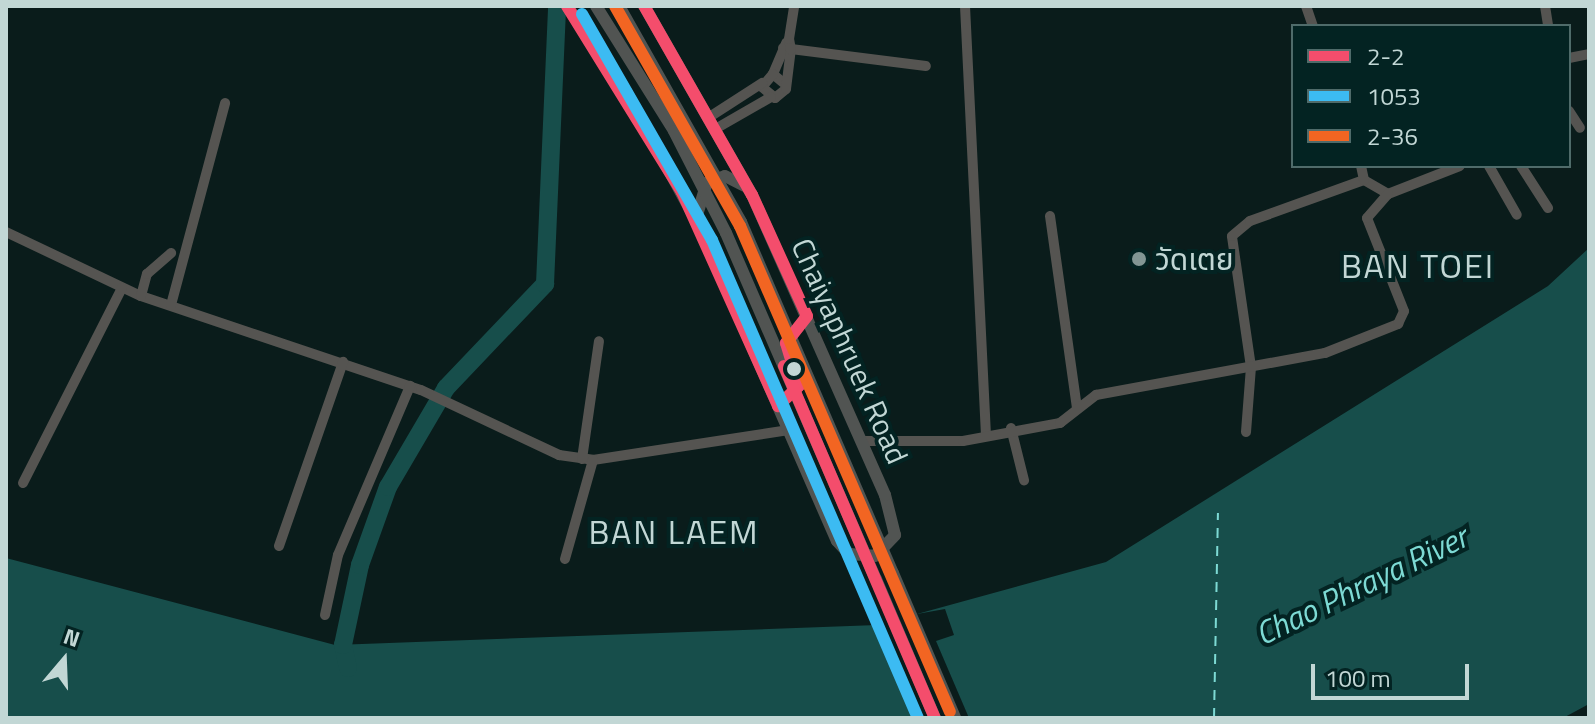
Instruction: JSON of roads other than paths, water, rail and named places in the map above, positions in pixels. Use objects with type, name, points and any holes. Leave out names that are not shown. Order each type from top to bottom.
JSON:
[{"type":"main road","name":"Chaiyaphruek Road","points":[[567,6],[701,230],[837,541],[860,558],[888,548],[896,524],[752,195],[714,122],[644,6]]},
{"type":"main road","points":[[596,6],[674,131],[726,233],[935,718]]},
{"type":"main road","name":"Chaiyaphruek Road","points":[[619,6],[741,222],[955,718]]},
{"type":"main road","points":[[701,230],[696,207],[707,183],[735,178],[752,195]]},
{"type":"street","points":[[714,122],[771,97],[786,85],[794,6]]},
{"type":"street","points":[[965,6],[986,435]]},
{"type":"street","points":[[714,122],[773,74],[788,46]]},
{"type":"street","points":[[788,46],[926,66]]},
{"type":"street","points":[[773,74],[786,85]]},
{"type":"street","points":[[763,83],[771,97]]},
{"type":"street","points":[[171,305],[225,103]]},
{"type":"street","points":[[1571,114],[1580,128]]},
{"type":"street","points":[[1361,168],[1364,180],[1388,194]]},
{"type":"street","points":[[862,441],[986,435],[1011,428],[1060,423],[1096,395],[1325,353],[1403,321],[1367,218],[1388,194],[1455,168]]},
{"type":"street","points":[[1490,168],[1517,215]]},
{"type":"street","points":[[1522,168],[1548,208]]},
{"type":"street","points":[[1246,432],[1251,367],[1231,245],[1236,231],[1364,180]]},
{"type":"street","points":[[1050,216],[1077,408]]},
{"type":"street","points":[[6,232],[141,296],[415,388],[452,403],[532,445],[588,459],[789,430]]},
{"type":"street","points":[[141,296],[147,274],[171,253]]},
{"type":"street","points":[[23,483],[122,288]]},
{"type":"street","points":[[565,559],[588,459],[599,341]]},
{"type":"street","points":[[279,546],[343,362]]},
{"type":"street","points":[[325,615],[347,532],[415,388]]},
{"type":"street","points":[[1011,428],[1024,480]]},
{"type":"water","name":"Chao Phraya River","points":[[1589,248],[1589,704],[1563,718],[6,718],[6,558],[335,645],[877,625],[1106,562],[1548,286]]},
{"type":"waterway","points":[[348,668],[343,645],[360,565],[388,487],[446,388],[545,284],[557,6]]},
{"type":"place","name":"วัดเตย","points":[[1139,259]]},
{"type":"district","name":"BAN TOEI","points":[[1418,266]]},
{"type":"district","name":"BAN LAEM","points":[[674,532]]}]
